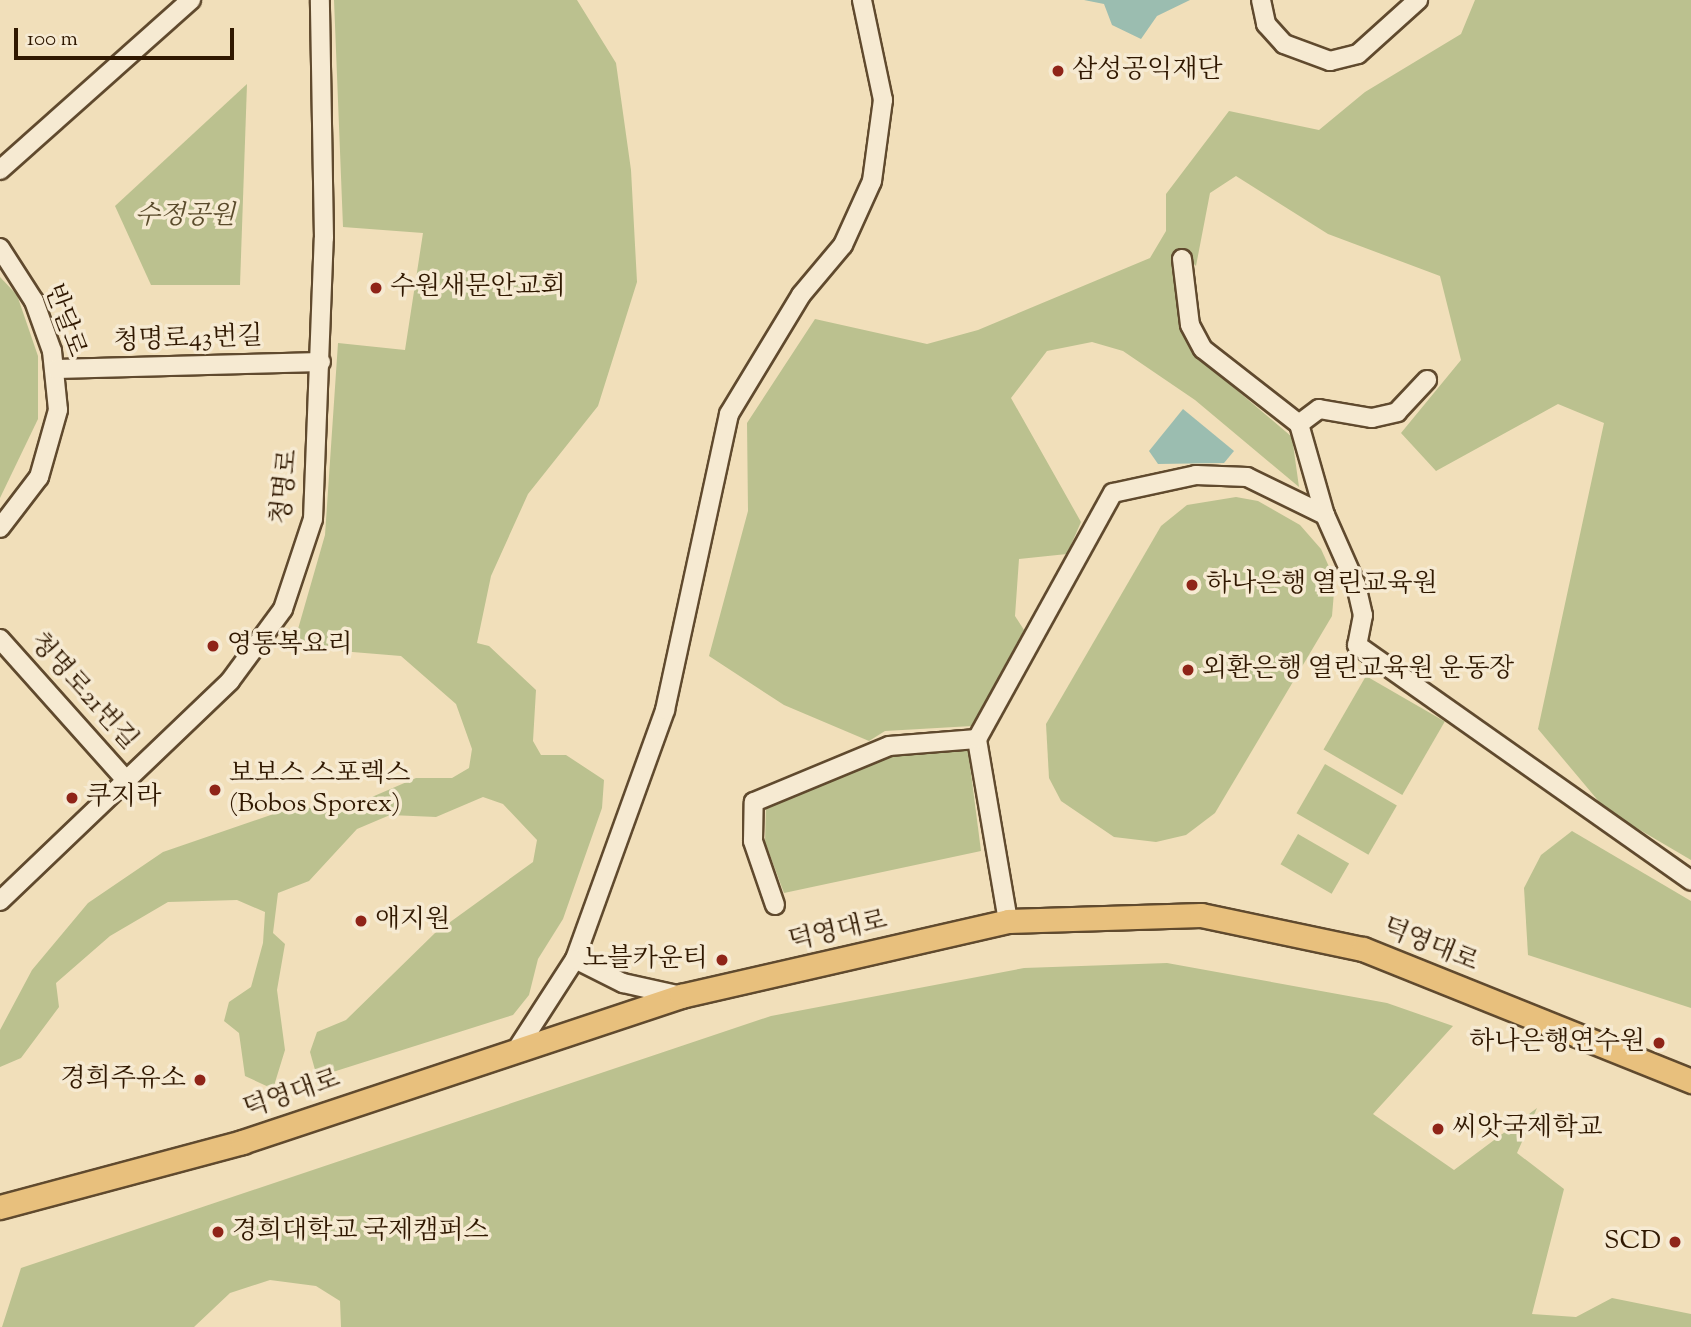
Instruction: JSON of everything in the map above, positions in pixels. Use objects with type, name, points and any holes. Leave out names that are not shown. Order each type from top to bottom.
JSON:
[{"type":"main road","name":"덕영대로","points":[[0,1207],[242,1142],[681,996],[1008,921],[1201,915],[1363,949],[1691,1081]]},
{"type":"street","points":[[0,170],[191,0]]},
{"type":"street","name":"청명로","points":[[0,901],[230,681],[283,609],[313,519],[321,362],[320,0]]},
{"type":"street","points":[[517,1049],[575,959],[666,710],[729,414],[801,295],[854,227],[876,171],[883,100],[862,0]]},
{"type":"street","points":[[1261,0],[1266,24],[1283,44],[1330,61],[1358,54],[1418,0]]},
{"type":"street","name":"반달로","points":[[0,248],[34,301],[56,369],[58,411],[39,477],[0,528]]},
{"type":"street","points":[[1182,259],[1190,325],[1203,349],[1299,424],[1325,515],[1356,585],[1363,615],[1357,645],[1691,881]]},
{"type":"street","name":"청명로43번길","points":[[56,369],[321,362]]},
{"type":"street","points":[[1299,424],[1319,409],[1372,418],[1397,412],[1427,380]]},
{"type":"street","points":[[1008,921],[977,739],[1112,494],[1196,475],[1247,477],[1325,515]]},
{"type":"street","name":"청명로21번길","points":[[0,639],[127,780]]},
{"type":"street","points":[[775,905],[753,841],[754,803],[889,746],[977,739]]},
{"type":"street","points":[[575,959],[623,983],[681,996]]},
{"type":"green space","points":[[334,0],[577,0],[616,63],[631,170],[637,282],[598,406],[528,494],[491,576],[477,643],[489,646],[536,690],[533,741],[541,755],[566,755],[604,780],[602,808],[563,919],[538,959],[529,995],[513,1015],[317,1077],[310,1052],[317,1032],[346,1020],[435,933],[533,862],[537,840],[503,804],[483,797],[436,817],[390,815],[357,829],[309,881],[278,893],[273,933],[285,944],[277,990],[285,1050],[273,1089],[245,1076],[239,1033],[224,1021],[229,1002],[251,987],[263,943],[265,912],[237,900],[168,902],[110,936],[56,983],[59,1007],[21,1058],[0,1067],[0,1030],[32,970],[88,903],[163,852],[297,806],[337,812],[416,778],[452,778],[469,768],[472,749],[456,704],[401,656],[316,649],[296,636],[325,535],[338,343],[405,350],[423,233],[343,227]]},
{"type":"green space","points":[[1475,0],[1691,0],[1691,860],[1606,810],[1538,729],[1604,423],[1558,404],[1436,471],[1401,433],[1461,360],[1440,276],[1328,234],[1236,176],[1210,193],[1196,266],[1182,253],[1172,261],[1180,324],[1200,359],[1292,437],[1299,487],[1195,400],[1123,351],[1092,342],[1047,351],[1011,398],[1081,522],[1067,554],[1019,559],[1015,616],[1024,630],[972,726],[885,731],[869,741],[784,705],[709,656],[748,511],[747,423],[815,319],[927,344],[978,330],[1150,258],[1166,231],[1166,194],[1229,111],[1319,130],[1365,92],[1461,34]]},
{"type":"green space","name":"수정공원","points":[[247,84],[240,285],[151,285],[115,206]]},
{"type":"green space","points":[[0,277],[17,295],[38,356],[38,419],[0,498]]},
{"type":"green space","name":"외환은행 열린교육원 운동장","points":[[1236,497],[1258,501],[1300,525],[1321,549],[1335,580],[1332,616],[1215,813],[1186,835],[1156,842],[1114,837],[1061,801],[1049,778],[1046,724],[1161,526],[1187,505]]},
{"type":"green space","points":[[1366,676],[1445,722],[1402,795],[1324,750]]},
{"type":"green space","points":[[968,750],[981,851],[784,893],[765,842],[766,808],[893,755]]},
{"type":"green space","points":[[1325,764],[1397,806],[1368,855],[1296,813]]},
{"type":"green space","points":[[1572,831],[1691,901],[1691,1008],[1528,955],[1524,888],[1541,855]]},
{"type":"green space","points":[[1298,834],[1349,864],[1332,894],[1280,864]]},
{"type":"green space","points":[[1167,963],[1387,1003],[1453,1026],[1373,1114],[1454,1170],[1537,1108],[1517,1153],[1564,1189],[1532,1314],[1576,1317],[1612,1298],[1691,1314],[1691,1327],[341,1327],[340,1301],[316,1286],[270,1280],[230,1293],[194,1327],[2,1327],[21,1268],[771,1016],[1024,968]]},
{"type":"shaded area","points":[[1084,0],[1190,0],[1157,16],[1141,39],[1112,25],[1104,4]]},
{"type":"shaded area","points":[[1183,409],[1234,451],[1224,463],[1158,464],[1149,451]]},
{"type":"place","name":"삼성공익재단","points":[[1058,71]]},
{"type":"place","name":"수원새문안교회","points":[[376,288]]},
{"type":"place","name":"하나은행 열린교육원","points":[[1192,585]]},
{"type":"place","name":"영통복요리","points":[[213,646]]},
{"type":"place","name":"외환은행 열린교육원 운동장","points":[[1188,670]]},
{"type":"place","name":"보보스 스포렉스 (Bobos Sporex)","points":[[215,790]]},
{"type":"place","name":"쿠지라","points":[[72,798]]},
{"type":"place","name":"애지원","points":[[361,921]]},
{"type":"place","name":"노블카운티","points":[[722,960]]},
{"type":"place","name":"하나은행연수원","points":[[1659,1043]]},
{"type":"place","name":"경희주유소","points":[[200,1080]]},
{"type":"place","name":"씨앗국제학교","points":[[1438,1129]]},
{"type":"place","name":"경희대학교 국제캠퍼스","points":[[218,1232]]},
{"type":"place","name":"SCD","points":[[1675,1242]]}]
